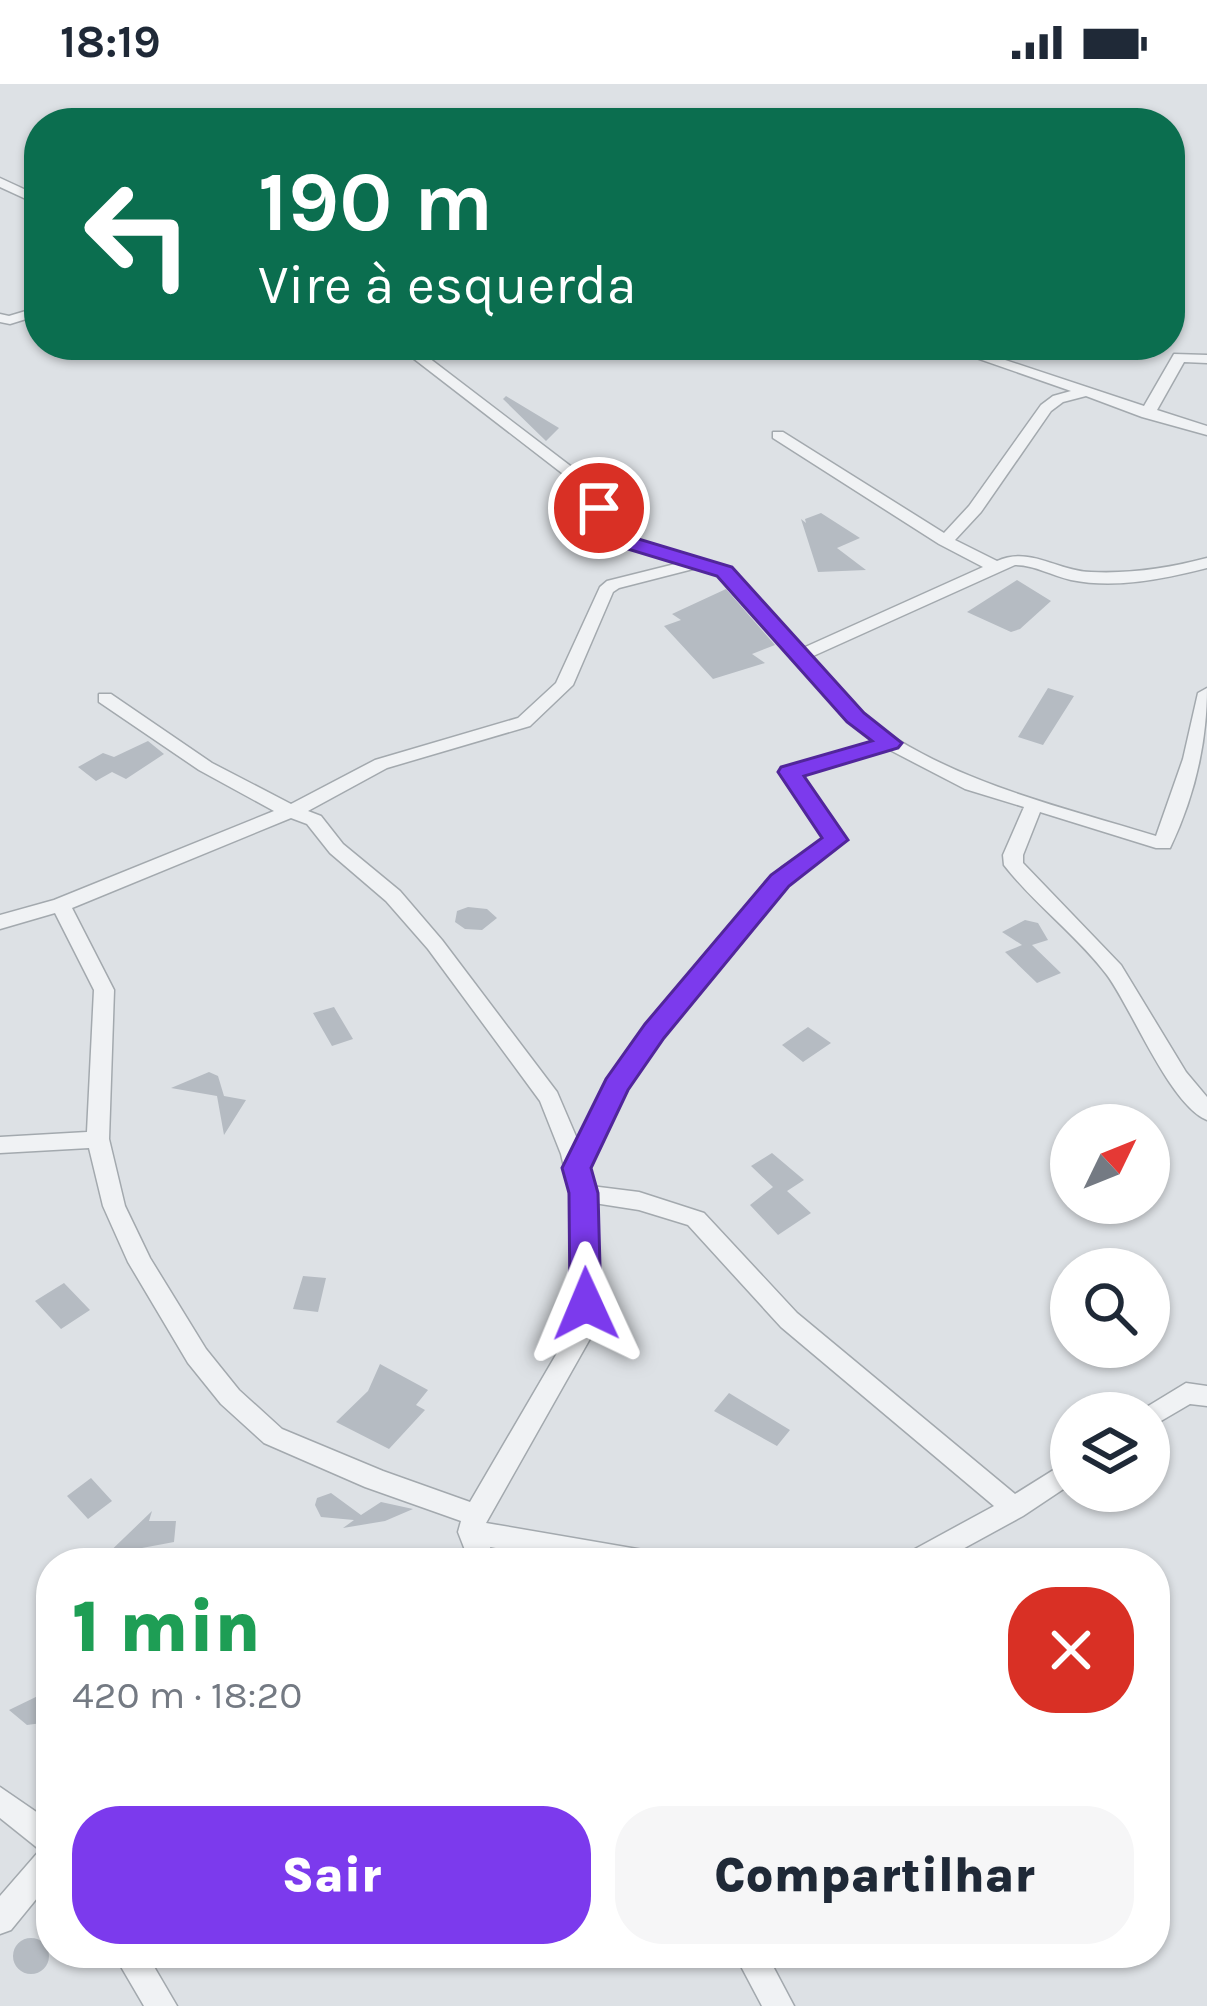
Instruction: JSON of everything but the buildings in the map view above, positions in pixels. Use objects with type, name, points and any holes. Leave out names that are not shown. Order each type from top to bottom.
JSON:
[{"type":"street","points":[[423,360],[572,474],[628,542],[725,572],[856,718],[890,743],[972,785],[1163,844],[1192,759],[1207,693]]},
{"type":"street","points":[[990,360],[1207,431]]},
{"type":"street","points":[[1147,414],[1177,360]]},
{"type":"street","points":[[945,541],[975,509],[1046,408],[1083,392]]},
{"type":"street","points":[[778,435],[945,541],[996,567]]},
{"type":"street","points":[[802,655],[1023,558],[1069,574],[1120,576],[1207,562]]},
{"type":"street","points":[[314,820],[317,806],[381,764],[503,732],[524,722],[564,685],[606,590],[613,584],[702,562]]},
{"type":"street","points":[[61,905],[104,990],[98,1139],[114,1206],[140,1262],[197,1356],[230,1397],[273,1436],[374,1479],[473,1545],[578,1337],[586,1304],[584,1193],[565,1128],[521,1061],[410,915],[355,858],[331,846],[314,820],[288,811],[171,745],[105,698]]},
{"type":"street","points":[[577,1168],[616,1086],[655,1031],[780,880],[836,840],[790,772],[890,743]]},
{"type":"street","points":[[0,922],[61,905],[339,790]]},
{"type":"street","points":[[1034,805],[1013,855],[1015,865],[1114,970],[1178,1076],[1207,1112]]},
{"type":"street","points":[[0,1144],[98,1139]]},
{"type":"street","points":[[584,1193],[639,1201],[696,1219],[789,1320],[1014,1508]]},
{"type":"street","points":[[1170,1404],[1186,1394],[1207,1396]]},
{"type":"street","points":[[941,1548],[1050,1484]]},
{"type":"street","points":[[0,1801],[36,1829]]},
{"type":"street","points":[[0,1919],[36,1877]]},
{"type":"street","points":[[138,1968],[162,2006]]},
{"type":"street","points":[[757,1968],[779,2006]]},
{"type":"route","points":[[586,1304],[584,1193],[577,1168],[616,1086],[655,1031],[780,880],[836,840],[790,772],[890,743],[856,718],[725,572],[641,549],[616,531],[599,508]]}]
